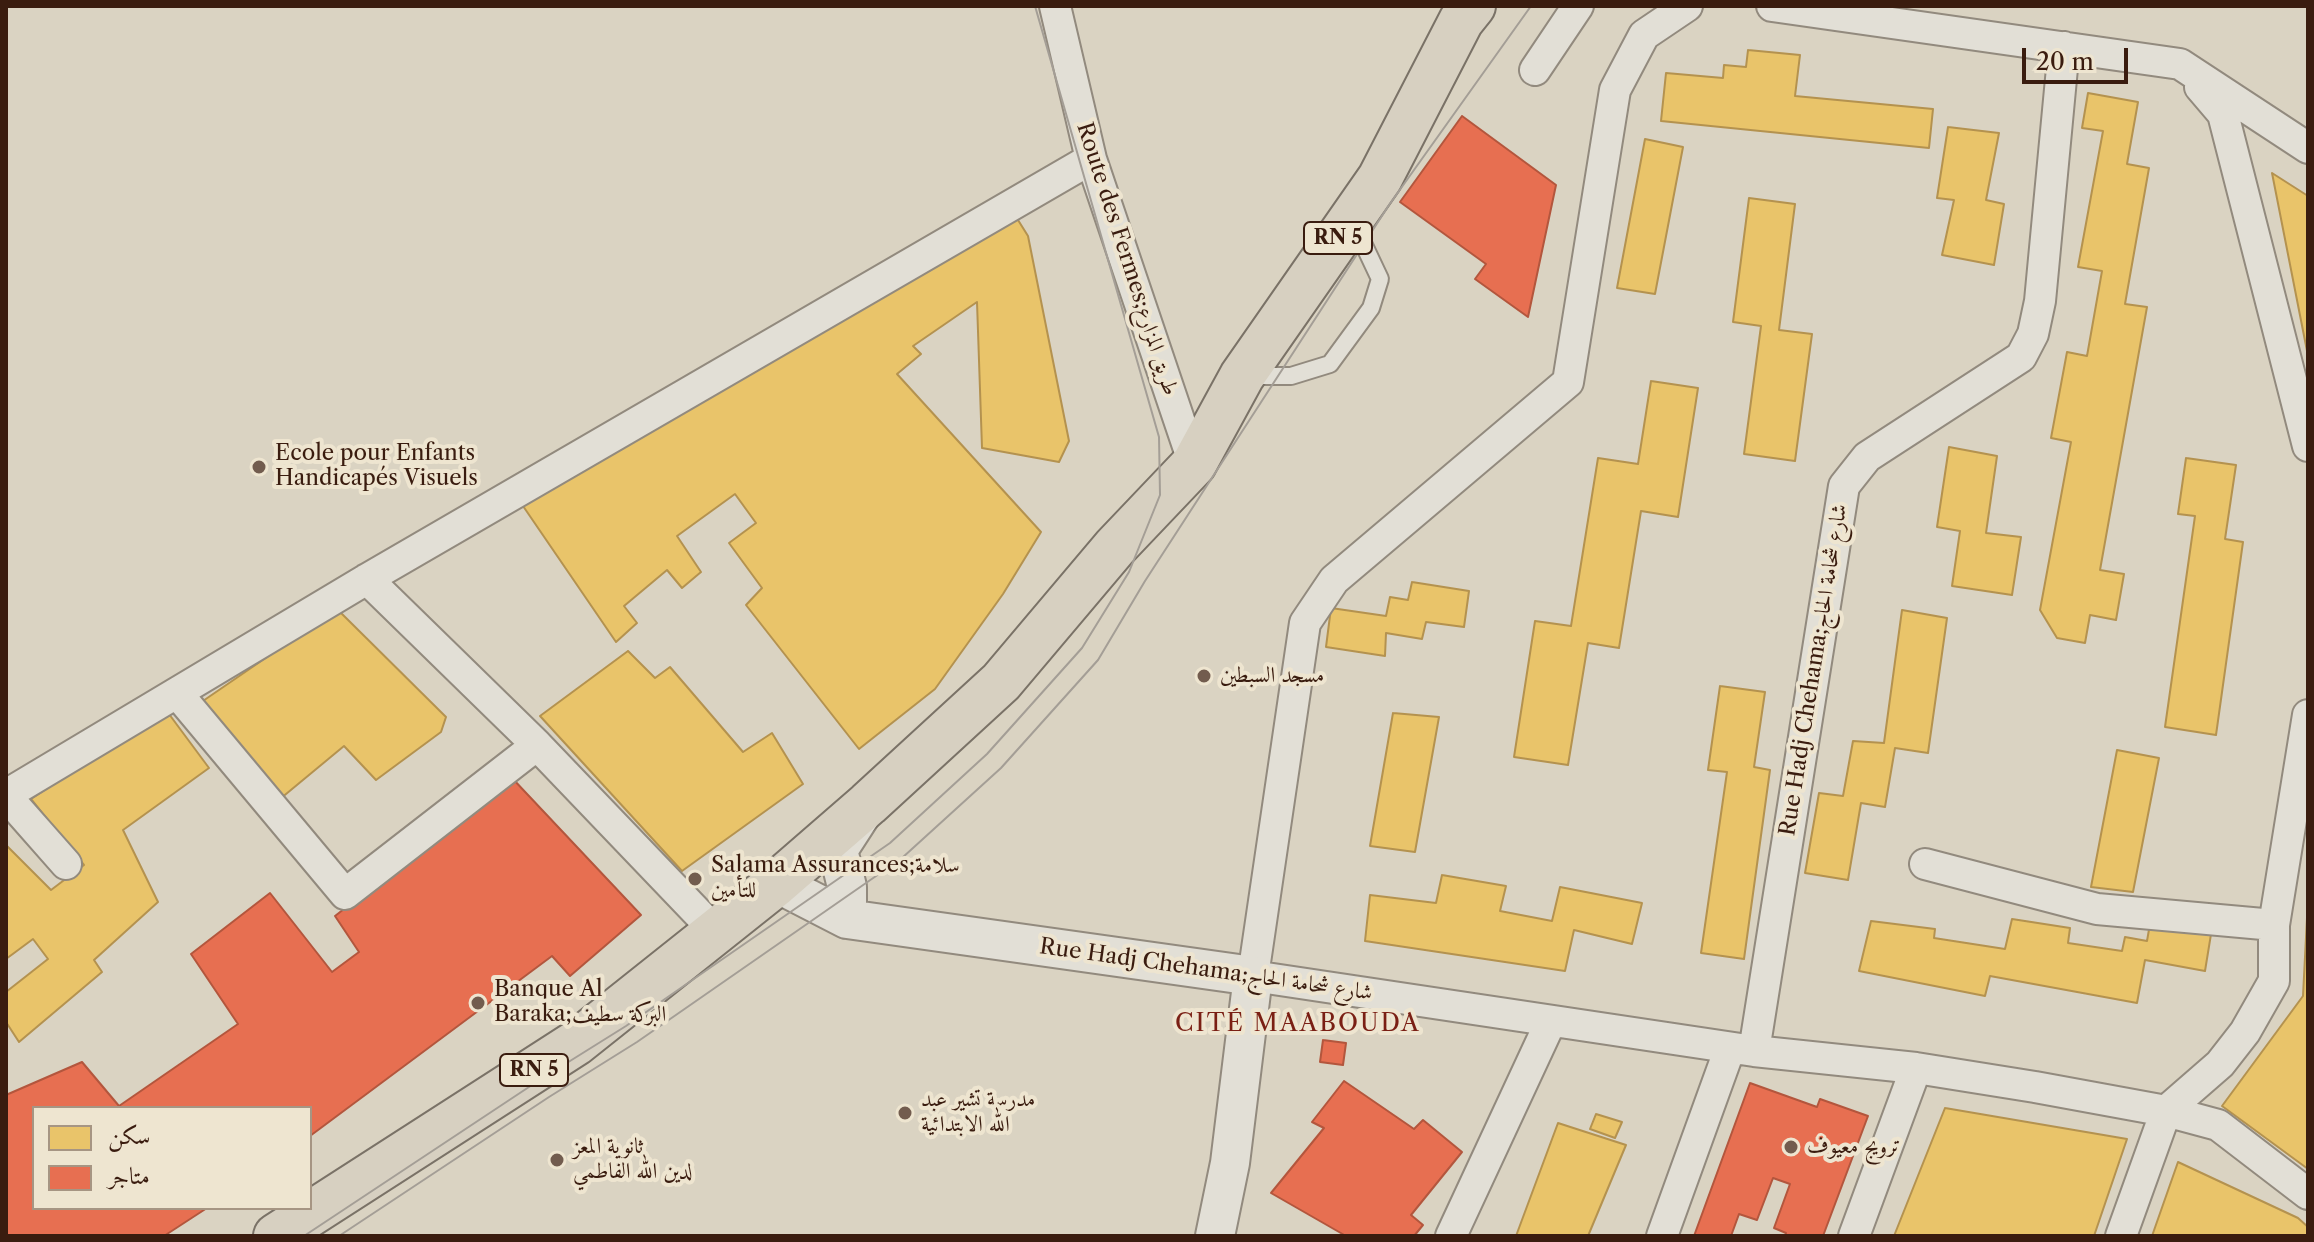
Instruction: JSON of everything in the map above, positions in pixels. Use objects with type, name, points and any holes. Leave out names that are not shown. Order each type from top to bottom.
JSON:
[{"type":"main road","name":"RN 5","points":[[276,1236],[576,1043],[777,883],[1001,682],[1115,547],[1194,464],[1242,376],[1380,178],[1459,11]]},
{"type":"street","name":"Route des Fermes;طريق المزارع","points":[[1055,6],[1091,159],[1194,464]]},
{"type":"street","points":[[1535,70],[1578,6]]},
{"type":"street","points":[[1215,1236],[1230,1163],[1253,976],[1305,623],[1334,580],[1568,382],[1615,90],[1644,35],[1687,6]]},
{"type":"street","points":[[1772,6],[1825,9],[2180,64],[2308,148]]},
{"type":"street","name":"Rue Hadj Chehama;شارع شحامة الحاج","points":[[1742,1049],[1844,486],[1867,457],[2021,357],[2033,334],[2040,301],[2064,47]]},
{"type":"street","points":[[2180,64],[2223,114],[2308,446]]},
{"type":"street","points":[[66,864],[6,795],[367,579],[1091,159]]},
{"type":"street","points":[[367,579],[537,745],[716,932]]},
{"type":"street","points":[[177,693],[345,894],[537,745]]},
{"type":"street","points":[[2121,1236],[2166,1111],[2220,1064],[2245,1032],[2274,981],[2274,925],[2308,715]]},
{"type":"street","points":[[847,919],[847,887],[838,850],[868,804]]},
{"type":"street","points":[[1925,864],[2097,909],[2274,925]]},
{"type":"street","name":"Rue Hadj Chehama;شارع شحامة الحاج","points":[[777,883],[847,919],[1742,1049],[1916,1068],[2166,1111],[2218,1125],[2308,1194]]},
{"type":"street","points":[[1451,1236],[1551,1021]]},
{"type":"street","points":[[1662,1236],[1742,1049]]},
{"type":"street","points":[[1854,1236],[1916,1068]]},
{"type":"lane","points":[[1242,376],[1291,376],[1330,364],[1371,308],[1380,279],[1351,218]]},
{"type":"building: سكن","points":[[1748,50],[1800,55],[1795,96],[1933,109],[1929,148],[1661,121],[1666,73],[1723,78],[1724,65],[1746,67]]},
{"type":"building: سكن","points":[[2088,93],[2138,102],[2127,164],[2149,168],[2125,304],[2147,307],[2100,570],[2124,574],[2116,620],[2090,615],[2085,643],[2057,638],[2040,610],[2071,442],[2051,438],[2067,352],[2087,356],[2102,271],[2078,267],[2103,131],[2082,128]]},
{"type":"building: سكن","points":[[1948,127],[1999,133],[1986,200],[2004,204],[1994,265],[1942,255],[1954,200],[1937,198]]},
{"type":"building: سكن","points":[[1645,139],[1683,147],[1655,294],[1617,288]]},
{"type":"building: سكن","points":[[2272,173],[2308,196],[2308,356]]},
{"type":"building: سكن","points":[[1749,198],[1795,204],[1779,330],[1812,334],[1795,461],[1744,454],[1761,326],[1733,322]]},
{"type":"building: سكن","points":[[1013,212],[1028,236],[1069,441],[1059,462],[982,448],[977,302],[913,346],[921,354],[897,374],[1041,532],[1003,594],[935,689],[859,749],[746,605],[762,588],[729,543],[756,523],[735,494],[677,536],[701,572],[682,588],[667,570],[624,606],[637,623],[616,642],[523,506]]},
{"type":"building: سكن","points":[[1651,381],[1698,388],[1678,517],[1641,511],[1619,648],[1588,643],[1568,765],[1514,757],[1535,621],[1571,626],[1598,458],[1638,464]]},
{"type":"building: سكن","points":[[1949,447],[1997,456],[1986,533],[2021,537],[2012,595],[1952,586],[1960,531],[1937,527]]},
{"type":"building: سكن","points":[[2186,458],[2236,465],[2225,539],[2243,542],[2216,735],[2165,727],[2195,516],[2178,514]]},
{"type":"building: سكن","points":[[1412,582],[1469,591],[1464,627],[1426,622],[1422,639],[1386,633],[1385,656],[1326,647],[1331,608],[1386,616],[1390,597],[1408,600]]},
{"type":"building: سكن","points":[[337,609],[446,717],[441,732],[376,780],[344,746],[280,799],[200,703]]},
{"type":"building: سكن","points":[[1902,610],[1947,618],[1928,753],[1895,748],[1885,807],[1861,803],[1848,880],[1805,873],[1819,793],[1843,796],[1853,741],[1884,743]]},
{"type":"building: سكن","points":[[628,651],[655,678],[670,667],[743,752],[772,733],[803,784],[682,871],[540,716]]},
{"type":"building: سكن","points":[[1720,686],[1765,692],[1754,767],[1770,770],[1744,959],[1701,953],[1727,772],[1708,770]]},
{"type":"building: سكن","points":[[166,710],[209,768],[123,830],[158,902],[94,960],[102,972],[19,1042],[6,1022],[6,992],[48,959],[33,939],[6,959],[6,845],[51,890],[84,865],[31,799]]},
{"type":"building: سكن","points":[[1393,713],[1439,717],[1415,852],[1370,846]]},
{"type":"building: سكن","points":[[2117,750],[2159,758],[2133,892],[2091,887]]},
{"type":"building: سكن","points":[[1442,875],[1506,886],[1500,911],[1552,921],[1560,887],[1642,903],[1632,944],[1574,930],[1565,971],[1365,941],[1370,895],[1436,903]]},
{"type":"building: سكن","points":[[2308,898],[2308,1169],[2222,1106],[2303,996]]},
{"type":"building: سكن","points":[[2151,918],[2212,928],[2205,971],[2145,960],[2137,1003],[1990,976],[1985,996],[1859,971],[1871,921],[1935,929],[1934,938],[2005,949],[2012,919],[2070,928],[2068,943],[2122,951],[2125,937],[2147,941]]},
{"type":"building: سكن","points":[[1945,1108],[2127,1139],[2094,1236],[1894,1236]]},
{"type":"building: سكن","points":[[1596,1114],[1622,1122],[1615,1138],[1590,1129]]},
{"type":"building: سكن","points":[[1558,1123],[1626,1145],[1588,1236],[1516,1236]]},
{"type":"building: سكن","points":[[2178,1162],[2298,1218],[2308,1227],[2308,1236],[2152,1236]]},
{"type":"building: متاجر","points":[[1462,116],[1556,185],[1528,317],[1475,279],[1486,264],[1400,202]]},
{"type":"building: متاجر","points":[[512,778],[641,915],[570,976],[552,956],[312,1135],[312,1106],[119,1106],[238,1024],[191,954],[270,893],[332,972],[359,952],[335,916]]},
{"type":"building: متاجر","points":[[1323,1040],[1346,1043],[1343,1065],[1320,1062]]},
{"type":"building: متاجر","points":[[82,1062],[119,1106],[32,1106],[32,1210],[204,1210],[164,1236],[6,1236],[6,1095]]},
{"type":"building: متاجر","points":[[1344,1081],[1414,1129],[1423,1120],[1462,1152],[1411,1215],[1423,1225],[1414,1236],[1346,1236],[1271,1193],[1324,1128],[1312,1122]]},
{"type":"building: متاجر","name":"ترويج معيوف","points":[[1750,1083],[1817,1107],[1820,1099],[1868,1116],[1823,1236],[1785,1236],[1786,1233],[1774,1228],[1790,1184],[1773,1178],[1757,1220],[1739,1214],[1731,1236],[1694,1236]]},
{"type":"tram line","points":[[304,1236],[626,1026],[890,843],[987,754],[1082,648],[1129,572],[1160,495],[1159,437],[1035,6]]},
{"type":"tram line","points":[[339,1236],[637,1042],[902,858],[1001,768],[1098,660],[1145,581],[1389,205],[1531,6]]},
{"type":"place","name":"Ecole pour Enfants Handicapés Visuels","points":[[259,467]]},
{"type":"place","name":"مسجد السبطين","points":[[1204,676]]},
{"type":"place","name":"Salama Assurances;سلامة للتأمين","points":[[695,879]]},
{"type":"place","name":"Banque Al Baraka;البركة سطيف","points":[[478,1003]]},
{"type":"place","name":"مدرسة تشير عبد الله الابتدائية","points":[[905,1113]]},
{"type":"place","name":"ترويج معيوف","points":[[1791,1147]]},
{"type":"place","name":"ثانوية المعز لدين الله الفاطمي","points":[[557,1160]]},
{"type":"district","name":"CITÉ MAABOUDA","points":[[1298,1024]]}]
